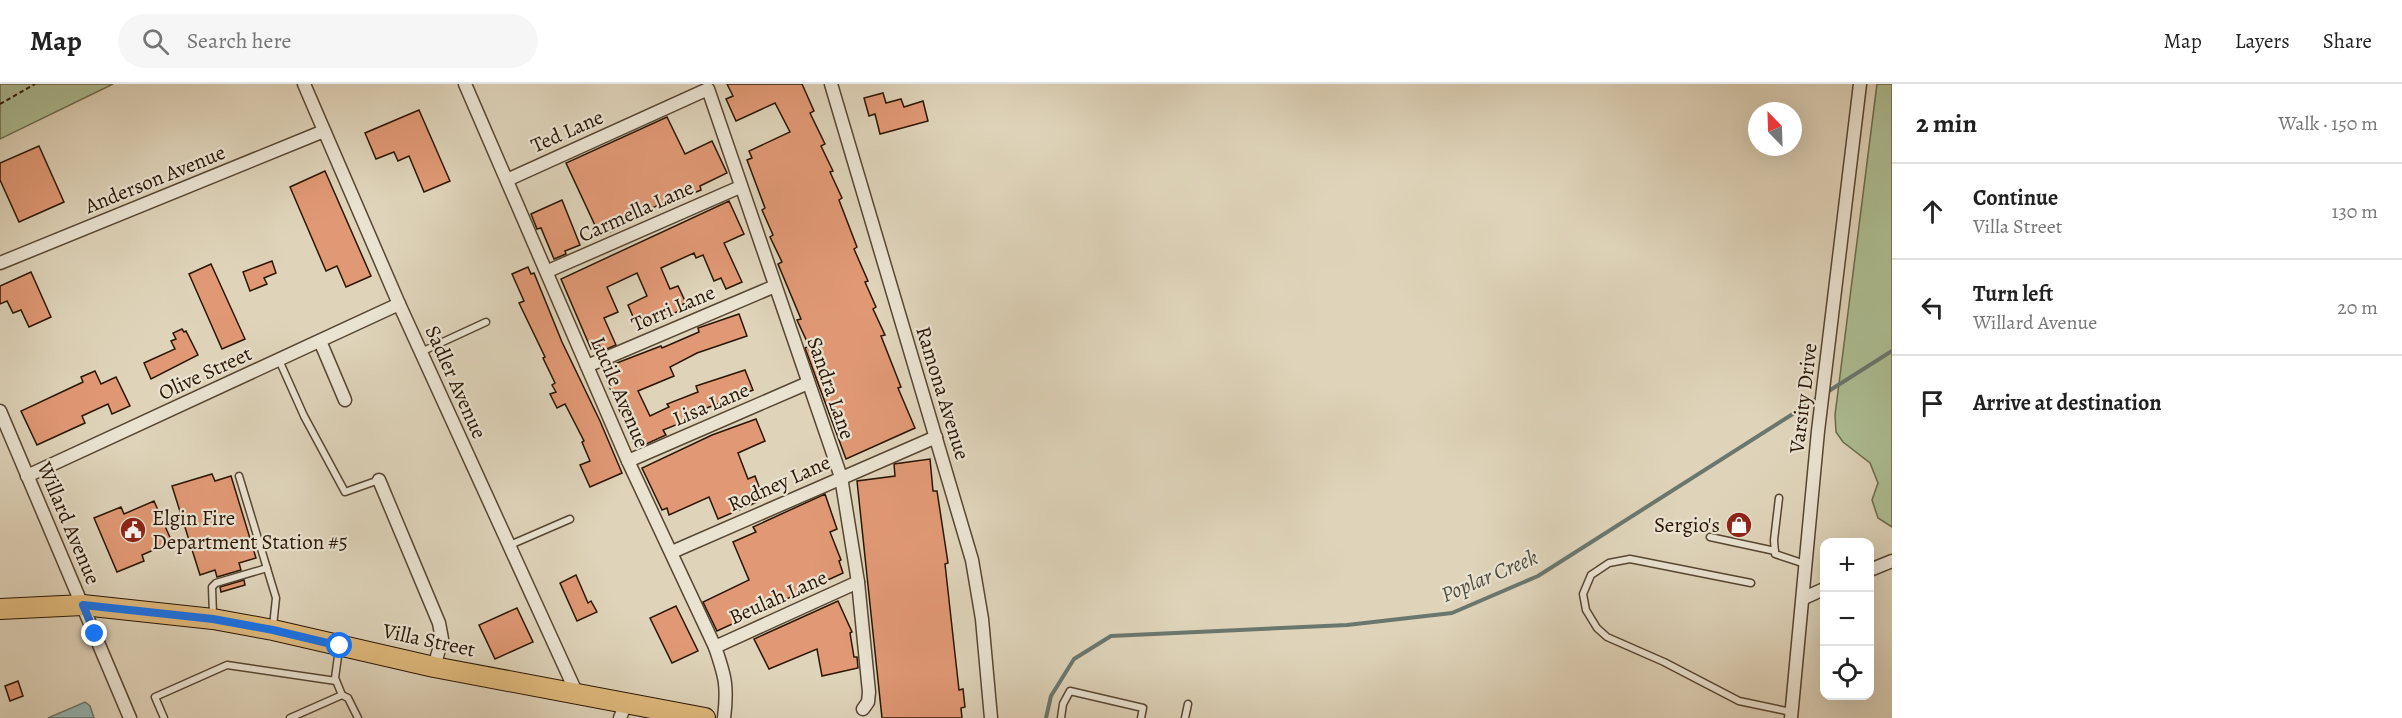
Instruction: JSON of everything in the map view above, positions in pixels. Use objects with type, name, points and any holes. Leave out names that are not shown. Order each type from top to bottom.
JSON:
[{"type":"main road","name":"Villa Street","points":[[0,609],[83,605],[213,619],[273,630],[434,667],[577,694],[623,710],[705,718]]},
{"type":"street","name":"Sadler Avenue","points":[[304,84],[399,304],[577,694]]},
{"type":"street","name":"Lucile Avenue","points":[[465,84],[548,271],[628,461],[715,647],[728,692],[724,718]]},
{"type":"street","name":"Ramona Avenue","points":[[831,84],[972,560],[982,619],[991,718]]},
{"type":"street","name":"Varsity Drive","points":[[1791,715],[1804,598],[1805,564],[1818,431],[1860,84]]},
{"type":"street","name":"Ted Lane","points":[[507,180],[708,89]]},
{"type":"street","name":"Sandra Lane","points":[[708,89],[841,477],[858,582],[869,692],[868,702],[863,710]]},
{"type":"street","name":"Anderson Avenue","points":[[0,263],[324,131]]},
{"type":"street","name":"Carmella Lane","points":[[548,271],[740,187]]},
{"type":"street","name":"Torri Lane","points":[[587,366],[775,286]]},
{"type":"street","name":"Olive Street","points":[[27,476],[399,304]]},
{"type":"street","points":[[320,341],[345,400]]},
{"type":"street","name":"Lisa Lane","points":[[628,461],[808,383]]},
{"type":"street","name":"Willard Avenue","points":[[0,411],[130,718]]},
{"type":"street","name":"Rodney Lane","points":[[672,552],[936,437]]},
{"type":"street","points":[[380,480],[439,623],[442,639],[434,667]]},
{"type":"street","points":[[1874,568],[1892,561]]},
{"type":"street","name":"Beulah Lane","points":[[715,647],[858,582]]},
{"type":"street","points":[[1804,598],[1820,591]]},
{"type":"lane","points":[[421,352],[486,322]]},
{"type":"lane","points":[[279,360],[304,416],[345,492],[380,480]]},
{"type":"lane","points":[[239,476],[276,598],[273,630]]},
{"type":"lane","points":[[1779,498],[1774,540],[1775,554],[1805,564]]},
{"type":"lane","points":[[509,546],[570,519]]},
{"type":"lane","points":[[1710,537],[1775,551]]},
{"type":"lane","points":[[1751,583],[1630,559],[1610,563],[1591,575],[1583,594],[1586,610],[1597,628],[1607,637],[1664,662],[1739,701],[1791,715]]},
{"type":"lane","points":[[213,619],[212,587],[216,583],[267,568]]},
{"type":"lane","points":[[340,646],[336,681],[358,718]]},
{"type":"lane","points":[[164,718],[155,697],[227,665],[336,681]]},
{"type":"lane","points":[[1060,718],[1063,704],[1070,691],[1143,708],[1141,718]]},
{"type":"lane","points":[[290,718],[345,697]]},
{"type":"lane","points":[[1185,718],[1188,704]]},
{"type":"path","points":[[0,104],[35,84]]},
{"type":"green space","points":[[0,84],[113,84],[0,139]]},
{"type":"green space","points":[[1877,84],[1892,84],[1892,527],[1878,518],[1872,500],[1878,483],[1870,463],[1843,442],[1836,432],[1835,415]]},
{"type":"water","points":[[85,702],[90,706],[94,718],[48,718]]},
{"type":"building","points":[[727,84],[802,84],[814,111],[810,113],[825,144],[821,146],[842,198],[839,200],[857,247],[854,249],[868,281],[865,282],[876,307],[873,309],[885,335],[881,336],[901,387],[898,388],[915,428],[846,459],[805,348],[809,346],[797,320],[801,319],[778,264],[782,262],[770,237],[773,235],[762,210],[765,208],[747,160],[752,158],[749,151],[790,132],[775,103],[736,121],[726,99],[733,96]]},
{"type":"building","points":[[883,93],[886,103],[901,99],[904,107],[923,101],[928,121],[880,134],[875,114],[869,116],[864,98]]},
{"type":"building","points":[[419,110],[450,181],[424,192],[409,156],[398,161],[394,152],[376,159],[365,133]]},
{"type":"building","points":[[667,117],[685,154],[712,141],[727,173],[700,186],[701,190],[684,197],[683,194],[612,226],[614,230],[600,236],[566,163]]},
{"type":"building","points":[[39,146],[64,202],[19,222],[0,180],[0,163]]},
{"type":"building","points":[[325,171],[371,276],[346,287],[337,266],[326,271],[290,187]]},
{"type":"building","points":[[562,200],[580,245],[565,251],[566,254],[554,259],[541,228],[537,229],[531,214]]},
{"type":"building","points":[[729,201],[744,234],[724,243],[742,282],[726,289],[721,278],[714,281],[703,255],[696,258],[694,253],[661,268],[670,289],[678,286],[686,303],[679,306],[681,310],[637,326],[628,305],[647,296],[637,273],[607,287],[618,312],[604,318],[616,345],[602,351],[599,345],[591,349],[561,279]]},
{"type":"building","points":[[272,261],[276,273],[264,278],[267,284],[250,291],[243,272]]},
{"type":"building","points":[[211,264],[245,339],[222,349],[189,274]]},
{"type":"building","points":[[528,267],[531,274],[534,273],[562,342],[622,473],[590,487],[580,465],[590,461],[582,442],[584,441],[565,404],[557,408],[550,394],[556,392],[552,385],[555,383],[519,303],[524,301],[512,274]]},
{"type":"building","points":[[31,272],[51,317],[29,327],[21,310],[13,313],[7,301],[0,304],[0,286]]},
{"type":"building","points":[[739,314],[747,336],[697,353],[670,367],[674,376],[638,391],[650,416],[669,407],[667,404],[698,392],[696,386],[745,370],[753,390],[699,411],[692,415],[693,418],[663,430],[666,435],[644,445],[641,438],[633,442],[603,372],[610,369],[609,366],[661,346],[662,348],[699,332],[698,328]]},
{"type":"building","points":[[182,329],[186,331],[198,355],[151,379],[144,363],[175,349],[171,341],[176,339],[173,333]]},
{"type":"building","points":[[95,371],[101,384],[116,377],[130,406],[112,414],[108,404],[82,416],[85,423],[37,445],[21,411],[83,382],[81,377]]},
{"type":"building","points":[[756,419],[765,441],[738,453],[748,479],[755,476],[761,492],[755,494],[757,502],[718,519],[709,497],[669,515],[667,508],[662,510],[642,468],[712,435]]},
{"type":"building","points":[[930,459],[933,491],[937,491],[948,563],[945,564],[959,690],[963,689],[965,707],[961,708],[962,718],[882,718],[857,481],[895,476],[894,464]]},
{"type":"building","points":[[212,474],[215,481],[231,476],[256,558],[239,563],[241,570],[217,577],[215,570],[200,575],[172,486]]},
{"type":"building","points":[[825,494],[837,529],[830,532],[841,560],[839,561],[843,573],[717,631],[703,602],[749,580],[733,542],[756,532],[753,527]]},
{"type":"building","name":"Elgin Fire Department Station #5","points":[[154,501],[172,542],[142,555],[144,561],[117,572],[94,518],[121,507],[124,514]]},
{"type":"building","points":[[576,575],[588,603],[591,601],[597,612],[577,621],[560,583]]},
{"type":"building","points":[[244,580],[245,585],[221,592],[220,587]]},
{"type":"building","points":[[838,601],[852,632],[850,633],[854,657],[857,657],[858,668],[822,676],[817,649],[769,669],[754,639]]},
{"type":"building","points":[[676,606],[698,651],[672,663],[650,618]]},
{"type":"building","points":[[517,608],[533,642],[495,659],[479,625]]},
{"type":"building","points":[[18,681],[23,696],[10,701],[5,686]]},
{"type":"waterway","name":"Poplar Creek","points":[[1824,394],[1892,351]]},
{"type":"waterway","name":"Poplar Creek","points":[[1046,718],[1051,696],[1074,659],[1111,636],[1347,625],[1452,613],[1538,576],[1818,398]]},
{"type":"place","name":"Sergio's","points":[[1739,525]]},
{"type":"place","name":"Elgin Fire Department Station #5","points":[[133,530]]},
{"type":"route","points":[[95,634],[83,605],[213,619],[340,646]]}]
